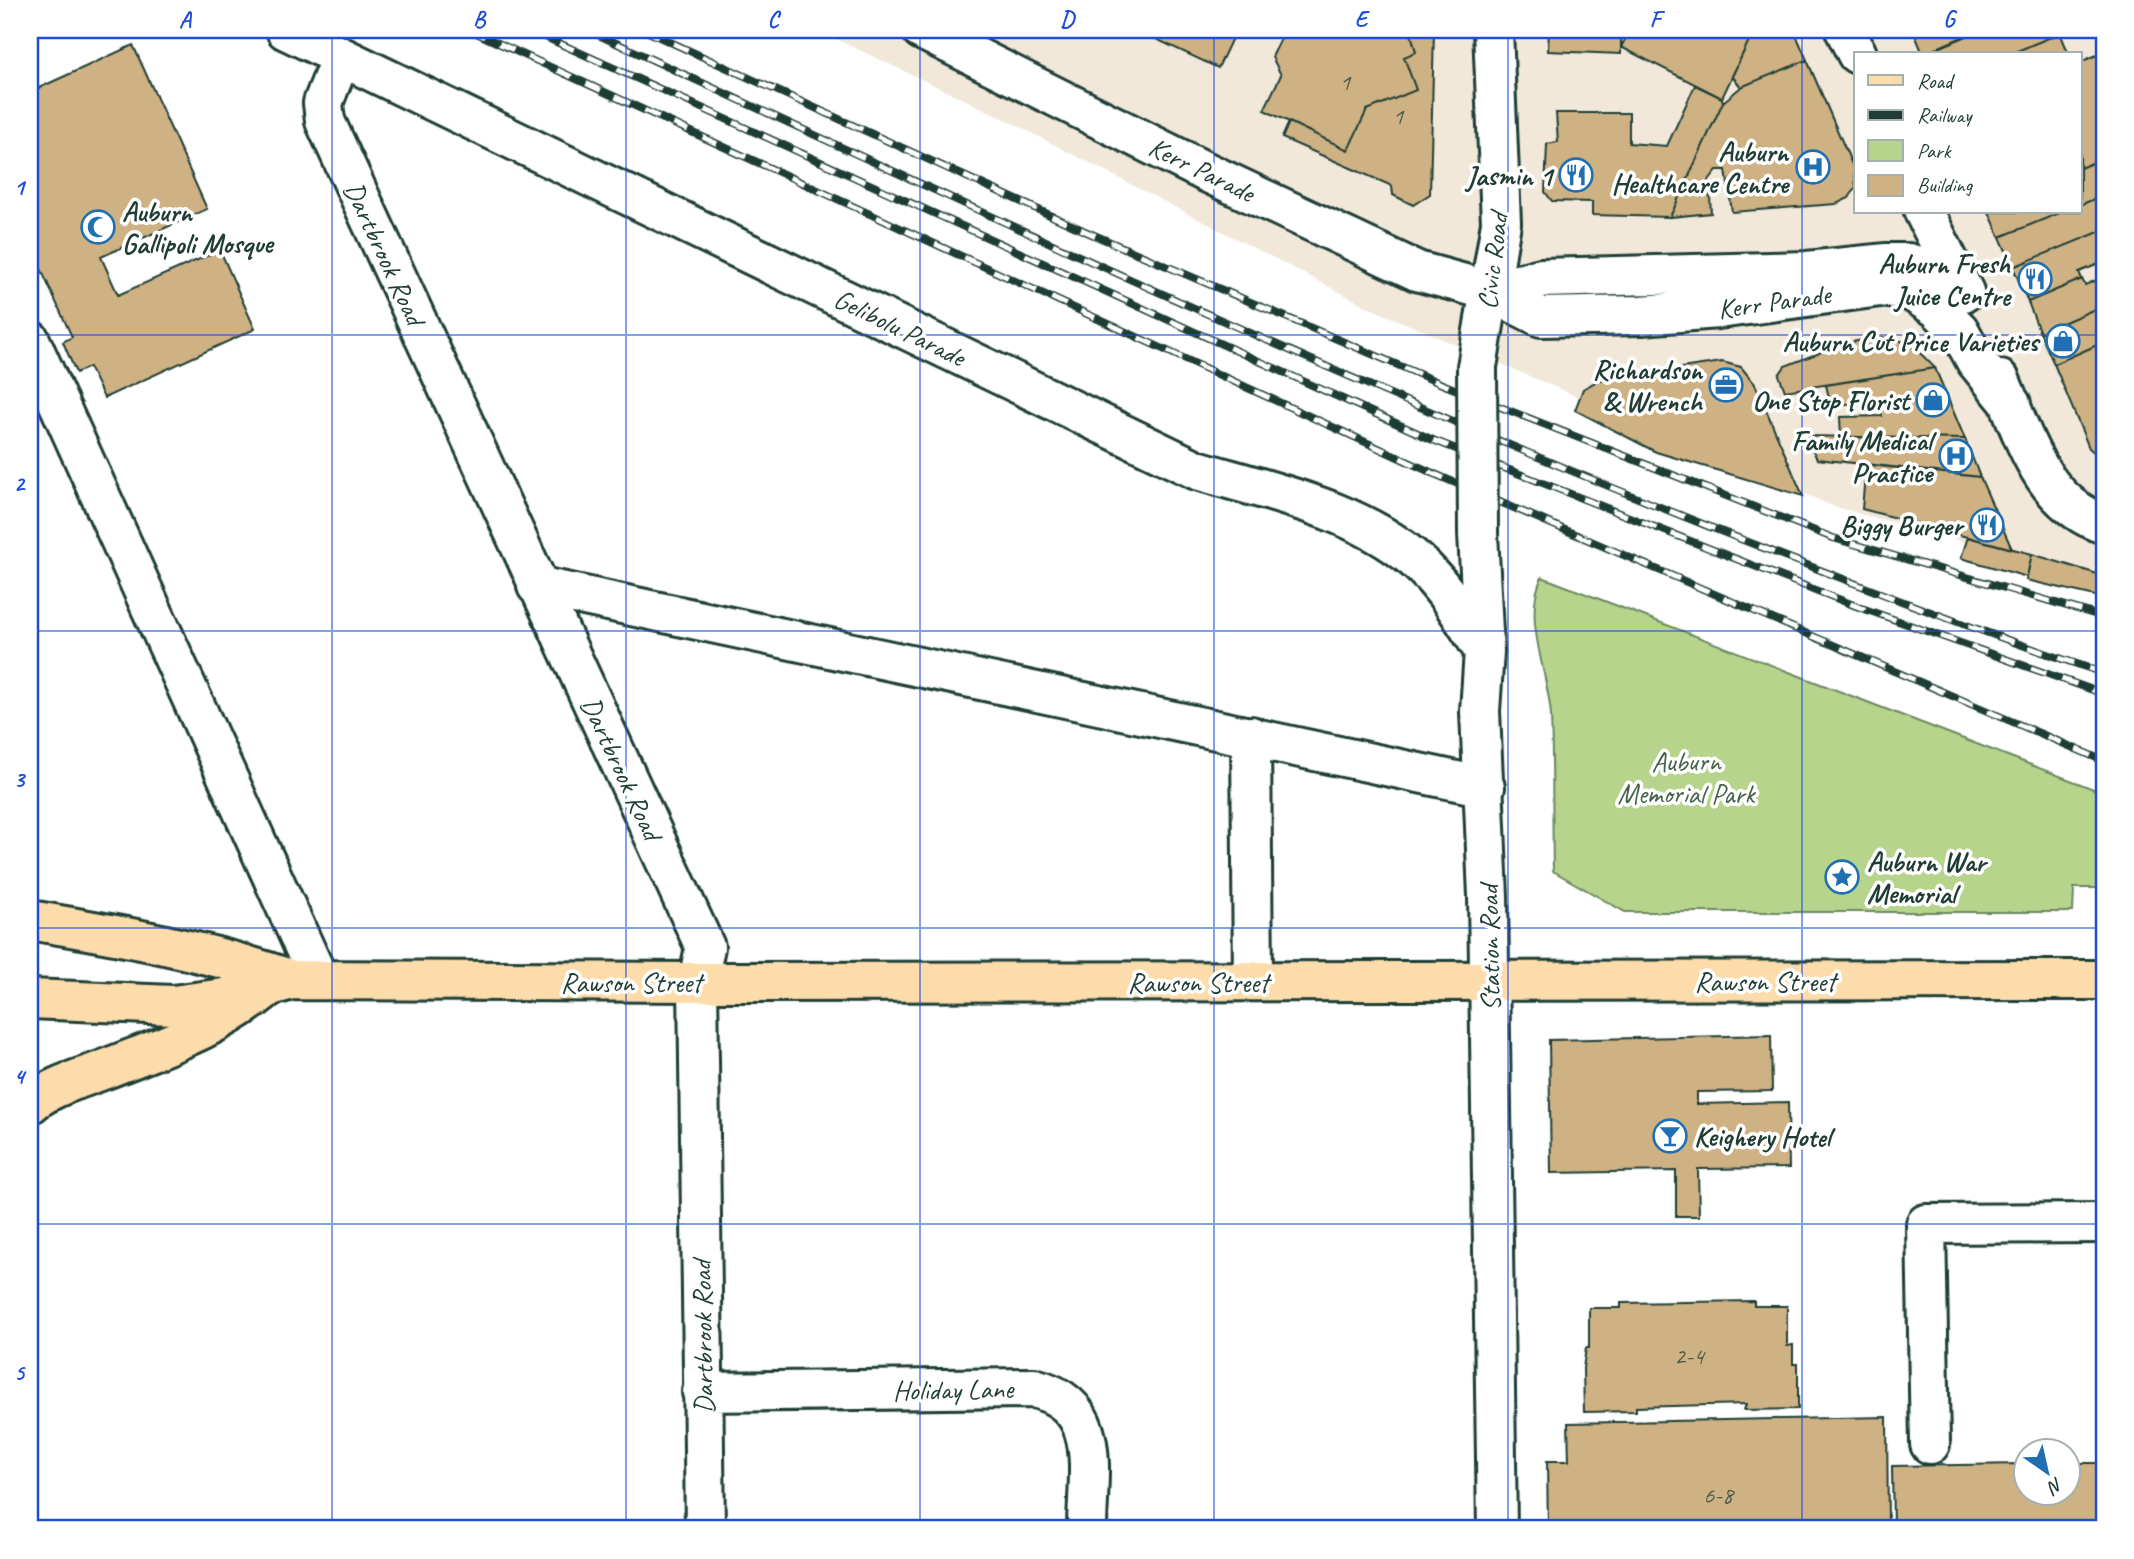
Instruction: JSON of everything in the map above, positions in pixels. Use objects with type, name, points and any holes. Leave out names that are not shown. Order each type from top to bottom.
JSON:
[{"type":"main road","name":"Rawson Street","points":[[30,920],[211,954],[292,983]]},
{"type":"main road","name":"Rawson Street","points":[[30,999],[173,1005],[221,999],[292,983],[2104,980]]},
{"type":"main road","points":[[30,1104],[55,1089],[211,1027],[292,983]]},
{"type":"street","name":"Gelibolu Parade","points":[[286,30],[1198,470],[1310,502],[1402,549],[1438,584],[1485,651]]},
{"type":"street","name":"Kerr Parade","points":[[922,30],[980,42],[1204,171],[1417,271],[1490,291],[1541,317],[1718,309],[1880,287],[1911,291],[1937,308],[1959,330],[1976,360],[2011,404]]},
{"type":"street","name":"Civic Road","points":[[1478,367],[1501,223],[1493,30]]},
{"type":"street","points":[[1845,30],[1856,52]]},
{"type":"street","name":"Dartbrook Road","points":[[341,57],[323,103],[325,121],[705,947],[698,982],[701,1014],[698,1034],[705,1529]]},
{"type":"street","points":[[1887,262],[1902,247],[1916,214]]},
{"type":"street","points":[[1925,214],[1962,288],[2043,478],[2077,514],[2104,524]]},
{"type":"street","name":"Kerr Parade","points":[[1490,291],[1541,278],[1807,271],[1887,262],[1908,263],[1947,275],[1962,288]]},
{"type":"street","points":[[30,340],[292,983]]},
{"type":"street","name":"Station Road","points":[[1478,367],[1478,533],[1485,651],[1480,711],[1485,787],[1497,1529]]},
{"type":"street","points":[[537,586],[1485,787]]},
{"type":"street","points":[[1251,736],[1254,981]]},
{"type":"street","points":[[1930,1444],[1926,1224],[2104,1223]]},
{"type":"street","name":"Holiday Lane","points":[[702,1392],[1034,1388],[1051,1392],[1074,1410],[1086,1434],[1087,1529]]},
{"type":"shaded area","points":[[817,30],[2104,30],[2104,580],[1835,507],[1372,309],[997,115]]},
{"type":"green space","name":"Auburn Memorial Park","points":[[1542,577],[2104,793],[2104,888],[2074,888],[2073,912],[1625,912],[1553,871],[1551,715],[1535,627],[1537,593]]},
{"type":"building","points":[[1144,30],[1227,30],[1226,32],[1233,36],[1218,68],[1143,33]]},
{"type":"building","points":[[1285,30],[1410,30],[1416,52],[1404,57],[1416,90],[1367,110],[1348,150],[1264,110],[1281,75],[1272,57]]},
{"type":"building","points":[[1410,30],[1434,30],[1430,194],[1413,205],[1393,195],[1392,186],[1282,138],[1289,122],[1348,150],[1367,110],[1416,90],[1404,57],[1416,52]]},
{"type":"building","points":[[1549,30],[1621,30],[1621,54],[1548,51]]},
{"type":"building","points":[[1630,30],[1754,30],[1722,98],[1621,47]]},
{"type":"building","points":[[1754,30],[1794,30],[1807,60],[1741,87],[1732,76]]},
{"type":"building","points":[[1913,30],[1974,32],[1928,52],[1922,52]]},
{"type":"building","points":[[1981,30],[2068,30],[2015,52],[1929,52]]},
{"type":"building","points":[[2060,33],[2068,52],[2015,52]]},
{"type":"building","name":"Auburn Gallipoli Mosque","points":[[133,45],[207,209],[101,257],[118,295],[220,250],[255,329],[104,398],[89,367],[76,373],[63,342],[72,337],[30,245],[30,92]]},
{"type":"building","points":[[2102,53],[2104,158],[2082,167],[2082,61]]},
{"type":"building","points":[[1807,60],[1854,169],[1854,190],[1849,198],[1836,204],[1732,212],[1726,170],[1717,170],[1709,180],[1711,213],[1670,217],[1723,102],[1741,87]]},
{"type":"building","points":[[1695,85],[1722,98],[1723,102],[1670,217],[1592,215],[1592,202],[1552,201],[1545,192],[1547,144],[1558,142],[1556,113],[1629,113],[1629,143],[1667,146]]},
{"type":"building","points":[[2104,158],[2104,195],[2082,204],[2082,167]]},
{"type":"building","points":[[2104,195],[2104,230],[2013,267],[2000,237],[2057,214],[2082,214],[2082,204]]},
{"type":"building","points":[[1990,214],[2057,214],[2000,237]]},
{"type":"building","points":[[2104,230],[2104,262],[2079,272],[2082,279],[2028,302],[2013,267]]},
{"type":"building","points":[[2104,277],[2104,305],[2040,333],[2028,302],[2082,279],[2085,285]]},
{"type":"building","points":[[2104,305],[2104,342],[2054,364],[2040,333]]},
{"type":"building","points":[[1882,337],[1910,343],[1935,368],[1785,391],[1779,375],[1785,366],[1845,343]]},
{"type":"building","points":[[2104,342],[2104,461],[2089,448],[2054,364]]},
{"type":"building","points":[[1722,362],[1741,367],[1755,384],[1803,496],[1656,452],[1575,410],[1583,389],[1599,380]]},
{"type":"building","points":[[1935,368],[1965,439],[1841,437],[1840,417],[1882,416],[1877,400],[1831,406],[1826,385]]},
{"type":"building","points":[[1806,436],[1965,439],[1980,477],[1817,459]]},
{"type":"building","points":[[1866,464],[1980,477],[2012,549],[1862,509]]},
{"type":"building","points":[[1968,537],[2032,554],[2027,577],[1961,558]]},
{"type":"building","points":[[2032,554],[2104,576],[2104,598],[2026,580]]},
{"type":"building","name":"Keighery Hotel","points":[[1771,1035],[1772,1091],[1697,1092],[1697,1104],[1788,1102],[1789,1168],[1698,1169],[1699,1216],[1676,1216],[1676,1171],[1551,1173],[1549,1040]]},
{"type":"building","points":[[1754,1301],[1754,1306],[1787,1306],[1787,1346],[1793,1345],[1793,1364],[1798,1364],[1798,1409],[1744,1410],[1746,1404],[1636,1407],[1636,1411],[1584,1412],[1583,1368],[1586,1348],[1589,1348],[1589,1308],[1621,1308],[1621,1303]]},
{"type":"building","points":[[1887,1417],[1888,1529],[1548,1529],[1547,1461],[1569,1461],[1568,1423]]},
{"type":"building","points":[[2082,1463],[2104,1463],[2104,1525],[1893,1529],[1892,1466],[2011,1464],[2011,1506],[2082,1506]]},
{"type":"railway","points":[[470,30],[1437,475],[2104,761]]},
{"type":"railway","points":[[530,30],[1433,440],[1856,606],[2104,694]]},
{"type":"railway","points":[[588,30],[1141,284],[1419,407],[1700,523],[1952,620],[2104,673]]},
{"type":"railway","points":[[644,30],[1087,232],[1442,384],[1833,538],[2104,617]]},
{"type":"place","name":"Auburn Healthcare Centre","points":[[1813,167]]},
{"type":"place","name":"Jasmin 1","points":[[1576,175]]},
{"type":"place","name":"Auburn Gallipoli Mosque","points":[[98,227]]},
{"type":"place","name":"Auburn Fresh Juice Centre","points":[[2035,279]]},
{"type":"place","name":"Auburn Cut Price Varieties","points":[[2063,341]]},
{"type":"place","name":"Richardson & Wrench","points":[[1726,385]]},
{"type":"place","name":"One Stop Florist","points":[[1933,400]]},
{"type":"place","name":"Family Medical Practice","points":[[1956,456]]},
{"type":"place","name":"Biggy Burger","points":[[1987,525]]},
{"type":"place","name":"Auburn War Memorial","points":[[1842,877]]},
{"type":"place","name":"Keighery Hotel","points":[[1670,1136]]}]
